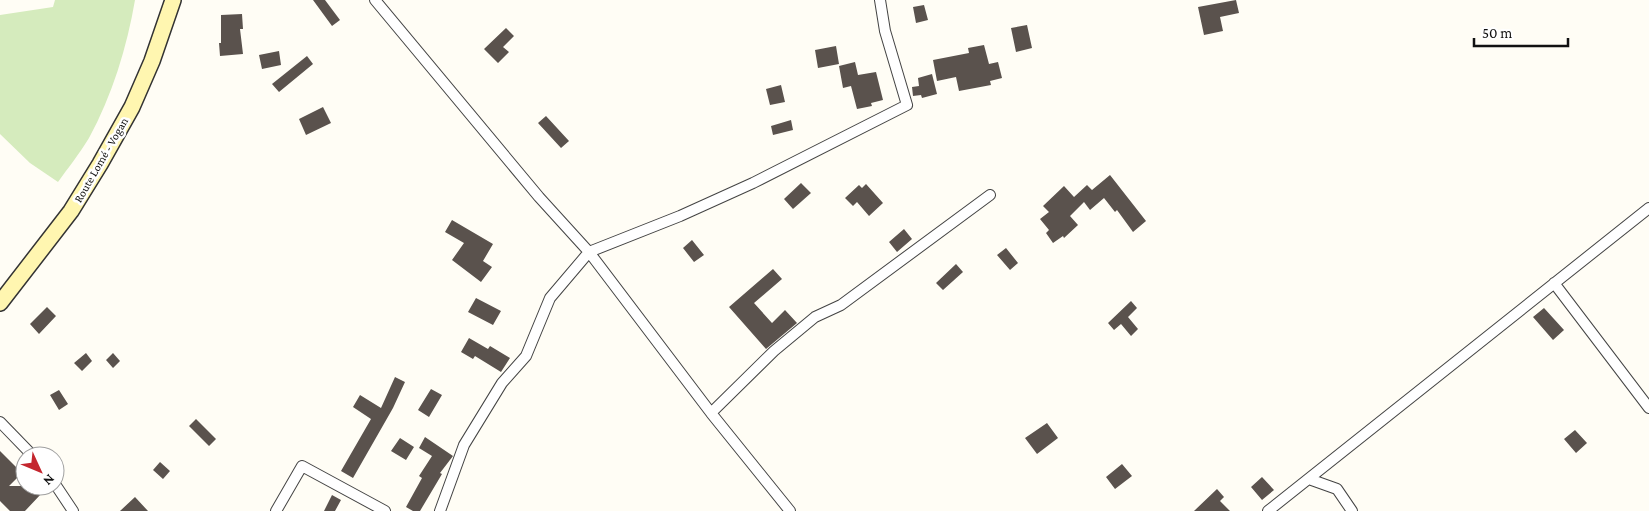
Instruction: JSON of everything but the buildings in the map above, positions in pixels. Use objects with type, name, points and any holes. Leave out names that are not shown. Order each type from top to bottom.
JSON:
[{"type":"main road","name":"Route Lomé - Vogan","points":[[0,303],[71,211],[132,108],[152,61],[173,0]]},
{"type":"street","points":[[375,0],[539,196],[589,252],[711,413],[790,511]]},
{"type":"street","points":[[440,511],[464,445],[502,384],[526,356],[550,298],[589,252],[680,216],[753,183],[908,105],[885,31],[880,0]]},
{"type":"street","points":[[711,413],[774,352],[815,317],[841,305],[990,195]]},
{"type":"street","points":[[1268,511],[1649,208]]},
{"type":"street","points":[[1554,282],[1649,408]]},
{"type":"street","points":[[0,422],[24,446]]},
{"type":"street","points":[[276,511],[302,466],[385,511]]},
{"type":"street","points":[[1309,478],[1337,489],[1352,511]]},
{"type":"street","points":[[63,496],[73,511]]},
{"type":"green space","points":[[55,0],[135,0],[123,53],[105,105],[89,138],[58,182],[30,163],[0,134],[0,15],[53,7]]}]
